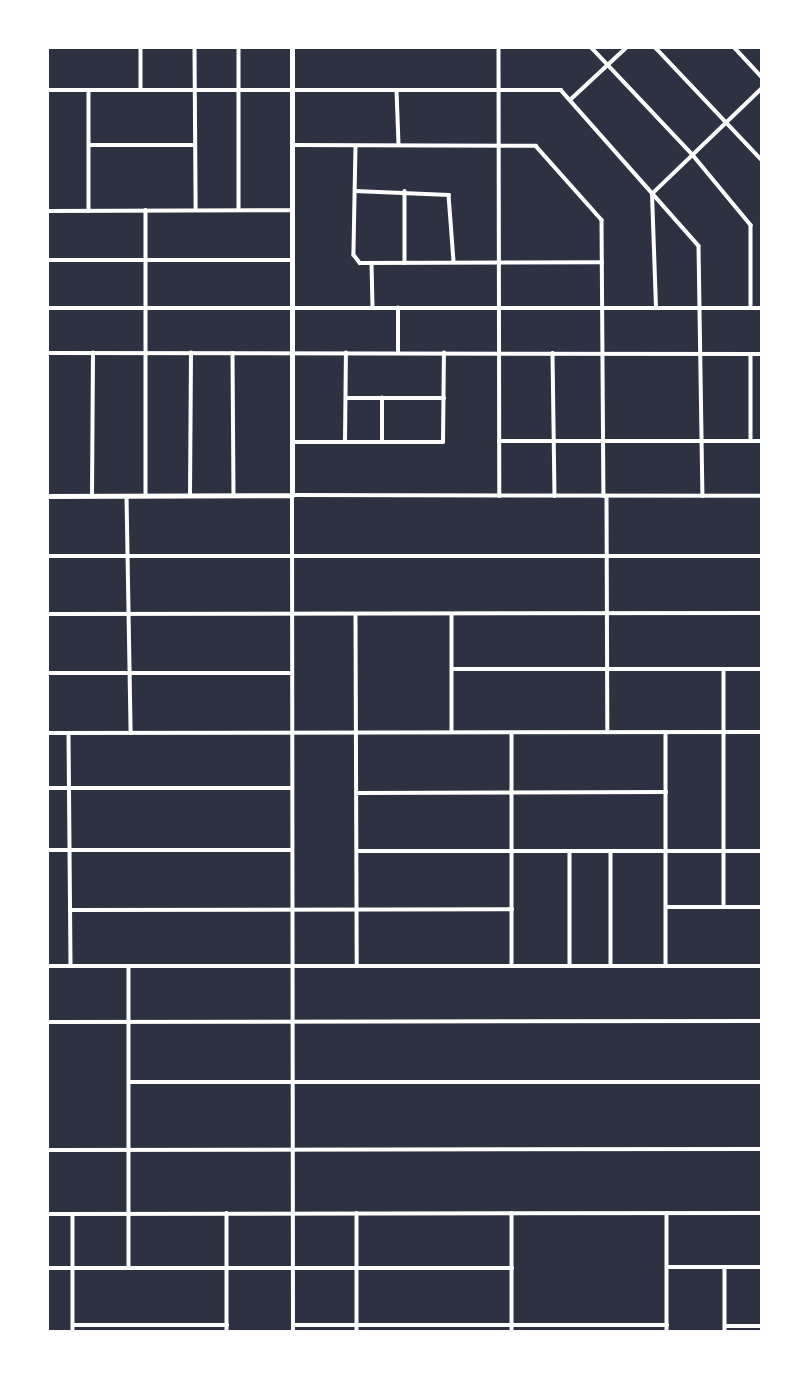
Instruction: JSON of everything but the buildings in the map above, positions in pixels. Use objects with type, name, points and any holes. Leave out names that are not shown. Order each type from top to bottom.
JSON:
[{"type":"street","points":[[141,47],[141,90]]},
{"type":"street","points":[[195,47],[196,211]]},
{"type":"street","points":[[239,47],[239,211]]},
{"type":"street","points":[[292,47],[293,1332]]},
{"type":"street","points":[[499,47],[500,496]]},
{"type":"street","points":[[591,47],[693,155],[751,225],[751,308]]},
{"type":"street","points":[[570,100],[627,47]]},
{"type":"street","points":[[655,47],[762,160]]},
{"type":"street","points":[[734,47],[762,77]]},
{"type":"street","points":[[656,308],[652,194],[762,88]]},
{"type":"street","points":[[47,90],[561,90],[699,246],[703,496]]},
{"type":"street","points":[[89,90],[89,211]]},
{"type":"street","points":[[397,90],[399,145]]},
{"type":"street","points":[[89,145],[195,145]]},
{"type":"street","points":[[292,145],[536,146],[602,220],[608,733]]},
{"type":"street","points":[[356,145],[355,260],[372,263],[602,262]]},
{"type":"street","points":[[355,191],[405,191],[449,195],[454,262]]},
{"type":"street","points":[[405,191],[405,263]]},
{"type":"street","points":[[47,211],[292,210]]},
{"type":"street","points":[[146,211],[146,496]]},
{"type":"street","points":[[47,260],[292,260]]},
{"type":"street","points":[[372,263],[373,308]]},
{"type":"street","points":[[47,308],[762,308]]},
{"type":"street","points":[[398,308],[398,353]]},
{"type":"street","points":[[47,353],[762,354]]},
{"type":"street","points":[[92,496],[93,353]]},
{"type":"street","points":[[190,496],[191,353]]},
{"type":"street","points":[[233,353],[234,496]]},
{"type":"street","points":[[345,442],[346,353]]},
{"type":"street","points":[[292,442],[443,442],[444,353]]},
{"type":"street","points":[[553,353],[555,496]]},
{"type":"street","points":[[751,354],[751,441]]},
{"type":"street","points":[[346,398],[443,398]]},
{"type":"street","points":[[382,398],[382,442]]},
{"type":"street","points":[[499,441],[762,441]]},
{"type":"street","points":[[47,496],[762,496]]},
{"type":"street","points":[[127,496],[131,733]]},
{"type":"street","points":[[47,556],[762,555]]},
{"type":"street","points":[[47,614],[292,613],[356,616],[762,613]]},
{"type":"street","points":[[452,615],[452,733]]},
{"type":"street","points":[[356,616],[357,966]]},
{"type":"street","points":[[452,669],[762,669]]},
{"type":"street","points":[[724,669],[724,907]]},
{"type":"street","points":[[47,673],[292,673]]},
{"type":"street","points":[[47,733],[762,732]]},
{"type":"street","points":[[69,733],[71,966]]},
{"type":"street","points":[[512,733],[512,966]]},
{"type":"street","points":[[666,733],[666,966]]},
{"type":"street","points":[[47,788],[292,788]]},
{"type":"street","points":[[357,793],[666,793]]},
{"type":"street","points":[[47,850],[292,850]]},
{"type":"street","points":[[357,851],[762,851]]},
{"type":"street","points":[[570,851],[570,966]]},
{"type":"street","points":[[611,851],[611,966]]},
{"type":"street","points":[[666,907],[762,907]]},
{"type":"street","points":[[71,910],[512,909]]},
{"type":"street","points":[[47,966],[762,966]]},
{"type":"street","points":[[129,966],[129,1268]]},
{"type":"street","points":[[47,1022],[762,1021]]},
{"type":"street","points":[[129,1082],[762,1082]]},
{"type":"street","points":[[47,1150],[762,1149]]},
{"type":"street","points":[[73,1213],[73,1332]]},
{"type":"street","points":[[227,1213],[227,1332]]},
{"type":"street","points":[[357,1213],[357,1332]]},
{"type":"street","points":[[512,1213],[512,1332]]},
{"type":"street","points":[[667,1213],[667,1332]]},
{"type":"street","points":[[47,1214],[762,1213]]},
{"type":"street","points":[[667,1267],[762,1267]]},
{"type":"street","points":[[725,1267],[725,1332]]},
{"type":"street","points":[[47,1268],[512,1268]]},
{"type":"street","points":[[73,1325],[227,1325]]},
{"type":"street","points":[[293,1325],[667,1325]]},
{"type":"street","points":[[725,1326],[762,1326]]}]
